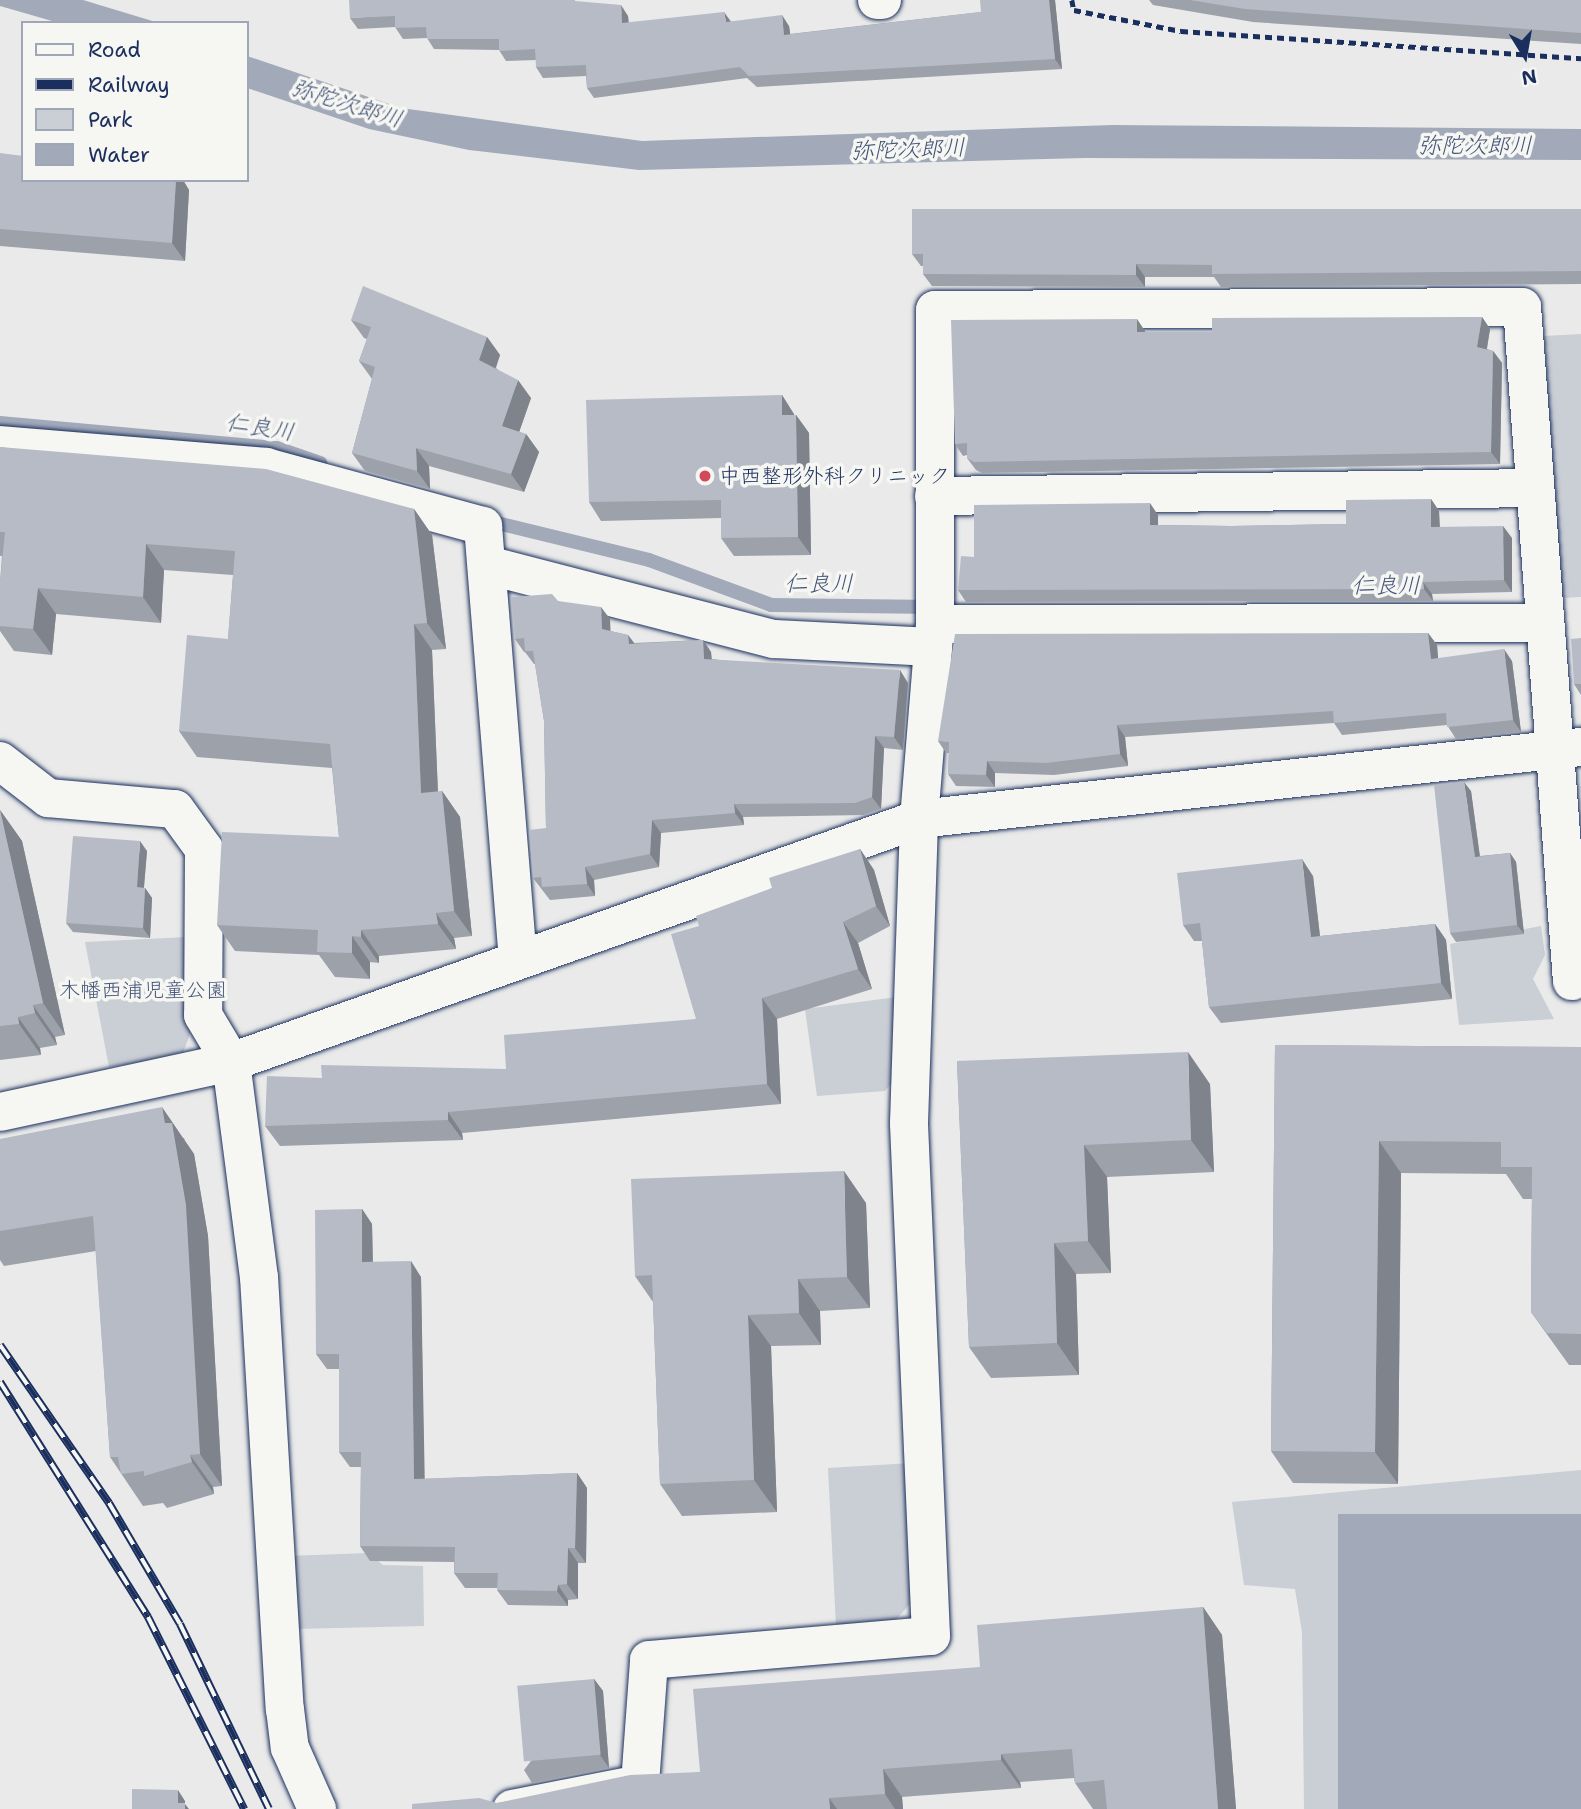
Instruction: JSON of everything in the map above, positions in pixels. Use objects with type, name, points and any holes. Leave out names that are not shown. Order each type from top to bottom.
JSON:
[{"type":"street","points":[[877,0],[882,0]]},
{"type":"street","points":[[512,1809],[640,1784],[649,1660],[931,1636],[909,1122],[919,819],[935,631],[935,310],[1521,307],[1543,621],[1567,748],[1572,981]]},
{"type":"street","points":[[0,445],[267,467],[359,489],[483,526],[518,959]]},
{"type":"street","points":[[934,496],[1534,488]]},
{"type":"street","points":[[486,565],[774,639],[935,631],[1543,621]]},
{"type":"street","points":[[0,1112],[230,1062],[919,819],[1567,748]]},
{"type":"street","points":[[0,761],[48,798],[175,809],[204,849],[204,1015],[230,1062],[259,1277],[285,1709],[290,1748],[317,1809]]},
{"type":"path","points":[[1072,0],[1074,10],[1181,31],[1581,58]]},
{"type":"green space","points":[[1581,334],[1581,597],[1561,598],[1544,336]]},
{"type":"green space","points":[[1541,926],[1545,955],[1533,979],[1554,1019],[1459,1025],[1450,944]]},
{"type":"green space","name":"木幡西浦児童公園","points":[[187,937],[192,1028],[182,1056],[109,1067],[85,942]]},
{"type":"green space","points":[[897,997],[899,1074],[885,1091],[817,1096],[805,1009]]},
{"type":"green space","points":[[912,1463],[915,1598],[893,1623],[836,1626],[828,1468]]},
{"type":"green space","points":[[1581,1470],[1581,1809],[1304,1809],[1302,1632],[1295,1589],[1244,1585],[1232,1502]]},
{"type":"green space","points":[[368,1553],[383,1565],[423,1566],[424,1626],[293,1629],[288,1556]]},
{"type":"water","points":[[0,0],[83,0],[152,21],[52,21],[0,6]]},
{"type":"water","name":"弥陀次郎川","points":[[248,56],[401,108],[642,141],[1113,125],[1581,129],[1581,160],[1085,158],[639,170],[469,150],[369,129],[248,88]]},
{"type":"water","points":[[1338,1514],[1581,1514],[1581,1809],[1338,1809]]},
{"type":"building","points":[[349,0],[575,0],[621,5],[622,23],[724,12],[726,22],[782,15],[784,35],[981,12],[980,0],[1049,0],[1055,59],[749,76],[740,67],[587,88],[586,65],[536,67],[535,49],[499,51],[499,39],[427,39],[426,27],[395,28],[395,16],[350,18]]},
{"type":"building","points":[[1190,0],[1581,0],[1581,33],[1245,9]]},
{"type":"building","points":[[0,153],[21,156],[21,182],[176,182],[172,243],[0,229]]},
{"type":"building","points":[[912,209],[1581,209],[1581,271],[1212,274],[1212,265],[1136,264],[1136,275],[923,274],[923,254],[912,254]]},
{"type":"building","points":[[363,286],[487,337],[479,360],[518,380],[502,426],[526,434],[511,474],[416,448],[417,471],[352,453],[375,367],[359,361],[371,327],[351,320]]},
{"type":"building","points":[[1482,317],[1477,347],[1493,351],[1491,452],[974,462],[967,458],[967,443],[955,444],[951,320],[1137,319],[1137,332],[1212,332],[1212,318]]},
{"type":"building","name":"中西整形外科クリニック","points":[[782,395],[782,415],[796,415],[798,537],[721,538],[721,500],[589,502],[586,400]]},
{"type":"building","points":[[0,447],[266,469],[414,509],[427,623],[414,624],[421,793],[442,791],[454,911],[436,913],[438,924],[361,930],[361,937],[352,936],[352,953],[317,952],[318,930],[217,925],[222,832],[339,837],[330,744],[179,731],[187,635],[228,639],[235,551],[146,544],[143,597],[38,588],[33,629],[0,626],[0,582],[5,532],[0,532]]},
{"type":"building","points":[[1431,499],[1431,527],[1503,526],[1504,580],[1423,582],[1424,589],[958,590],[961,556],[974,557],[974,505],[1150,503],[1150,525],[1231,526],[1346,524],[1346,500]]},
{"type":"building","points":[[552,594],[558,601],[601,607],[602,629],[628,635],[629,644],[703,640],[704,659],[900,670],[894,737],[875,736],[872,797],[855,803],[734,804],[735,813],[652,820],[650,854],[585,867],[587,884],[542,887],[541,877],[533,878],[529,830],[546,828],[544,721],[533,651],[525,651],[524,638],[515,639],[511,597]]},
{"type":"building","points":[[1428,633],[1431,659],[1504,649],[1513,720],[1447,727],[1446,713],[1334,723],[1333,711],[1117,725],[1120,754],[1046,763],[987,761],[986,775],[948,774],[949,742],[938,741],[955,634]]},
{"type":"building","points":[[1581,638],[1581,684],[1574,684],[1571,639]]},
{"type":"building","points":[[1464,782],[1475,857],[1510,853],[1517,925],[1450,933],[1434,785]]},
{"type":"building","points":[[0,810],[43,1003],[33,1005],[35,1013],[18,1017],[19,1024],[0,1026]]},
{"type":"building","points":[[73,836],[140,841],[137,887],[145,888],[143,928],[66,923]]},
{"type":"building","points":[[860,849],[876,906],[843,922],[858,969],[762,998],[767,1084],[448,1112],[448,1120],[265,1126],[267,1076],[322,1078],[321,1065],[506,1069],[504,1035],[696,1019],[671,934],[699,926],[696,916],[772,888],[769,878]]},
{"type":"building","points":[[1302,859],[1311,937],[1435,924],[1441,983],[1209,1007],[1200,923],[1183,925],[1177,873]]},
{"type":"building","points":[[1275,1045],[1581,1047],[1581,1334],[1547,1333],[1531,1312],[1532,1167],[1501,1167],[1501,1142],[1379,1141],[1375,1452],[1271,1451]]},
{"type":"building","points":[[1188,1052],[1191,1140],[1084,1145],[1088,1241],[1054,1243],[1057,1343],[969,1347],[957,1061]]},
{"type":"building","points":[[162,1107],[165,1123],[172,1123],[186,1205],[200,1454],[190,1455],[192,1462],[144,1476],[144,1471],[121,1474],[118,1457],[110,1457],[93,1216],[0,1231],[0,1139]]},
{"type":"building","points":[[844,1171],[847,1277],[798,1279],[799,1313],[748,1315],[754,1480],[660,1484],[652,1275],[635,1276],[631,1179]]},
{"type":"building","points":[[362,1209],[362,1262],[411,1261],[414,1479],[577,1473],[575,1548],[568,1548],[567,1584],[558,1585],[557,1591],[497,1590],[498,1573],[454,1573],[455,1547],[360,1546],[361,1452],[339,1452],[339,1354],[316,1354],[315,1210]]},
{"type":"building","points":[[1203,1607],[1218,1809],[1107,1809],[1104,1780],[1075,1783],[1072,1749],[1001,1754],[1001,1760],[883,1769],[885,1794],[829,1798],[830,1809],[412,1809],[412,1804],[479,1798],[497,1803],[630,1775],[700,1772],[693,1689],[980,1667],[977,1625]]},
{"type":"building","points":[[594,1679],[601,1755],[524,1761],[517,1686]]},
{"type":"building","points":[[132,1789],[178,1790],[178,1803],[185,1803],[185,1809],[132,1809]]},
{"type":"waterway","name":"仁良川","points":[[0,423],[277,448],[320,463]]},
{"type":"waterway","name":"仁良川","points":[[485,520],[649,560],[771,605],[935,607]]},
{"type":"railway","points":[[0,1345],[109,1503],[180,1624],[269,1809]]},
{"type":"railway","points":[[0,1382],[148,1617],[244,1809]]},
{"type":"place","name":"中西整形外科クリニック","points":[[705,476]]}]
